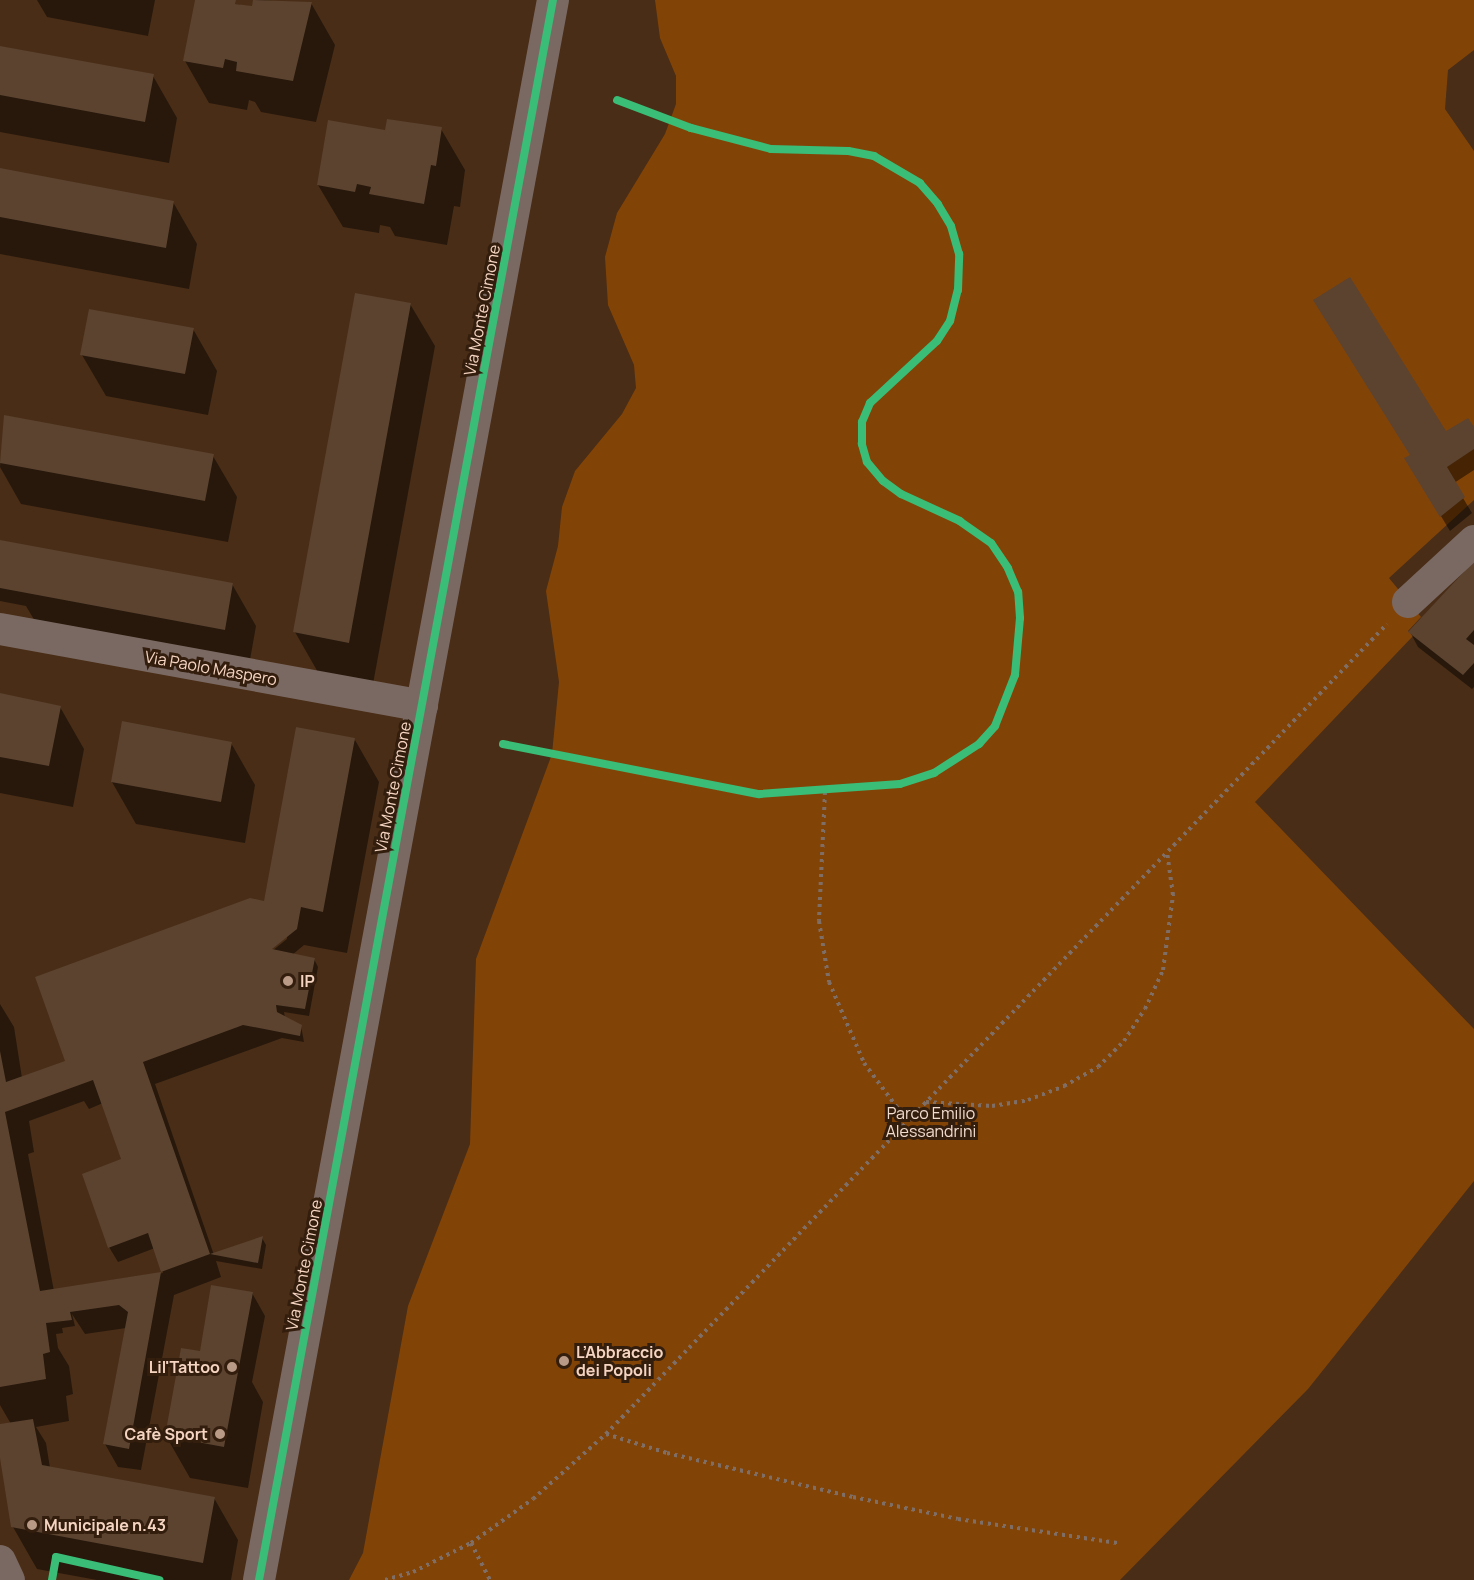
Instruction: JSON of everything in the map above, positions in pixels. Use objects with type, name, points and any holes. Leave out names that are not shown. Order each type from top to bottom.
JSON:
[{"type":"street","name":"Via Monte Cimone","points":[[259,1580],[554,0]]},
{"type":"street","points":[[1408,602],[1474,541]]},
{"type":"street","name":"Via Paolo Maspero","points":[[0,629],[422,706]]},
{"type":"street","points":[[0,1561],[9,1580]]},
{"type":"path","points":[[503,744],[759,794],[825,792],[900,784],[958,760],[995,726],[1015,675],[1020,618],[1017,592],[1008,568],[991,543],[960,521],[901,494],[883,481],[867,462],[862,444],[862,422],[870,403],[937,341],[950,321],[958,290],[959,254],[951,226],[920,183],[874,156],[848,151],[771,150],[691,128],[617,100]]},
{"type":"path","points":[[385,1580],[413,1572],[471,1543],[533,1499],[606,1434],[1408,602]]},
{"type":"path","points":[[825,792],[819,921],[829,982],[864,1063],[907,1121]]},
{"type":"path","points":[[925,1102],[992,1106],[1028,1100],[1064,1086],[1098,1067],[1124,1041],[1145,1009],[1163,970],[1173,895],[1167,852]]},
{"type":"path","points":[[606,1434],[667,1453],[853,1497],[958,1518],[1118,1543]]},
{"type":"path","points":[[471,1543],[490,1580]]},
{"type":"green space","name":"Parco Emilio Alessandrini","points":[[655,0],[1474,0],[1474,50],[1448,70],[1445,109],[1474,151],[1474,500],[1389,578],[1421,617],[1408,631],[1413,636],[1255,802],[1474,1029],[1474,1181],[1308,1389],[1120,1580],[349,1580],[363,1553],[408,1306],[470,1144],[476,959],[552,754],[559,682],[546,591],[558,546],[562,507],[575,471],[622,414],[636,388],[634,365],[608,305],[605,257],[617,213],[665,134],[676,104],[676,76],[660,38]]},
{"type":"building","points":[[195,0],[236,0],[235,4],[252,6],[253,0],[312,2],[293,81],[236,71],[237,62],[225,59],[223,68],[183,61]]},
{"type":"building","points":[[0,46],[154,74],[145,122],[0,95]]},
{"type":"building","points":[[387,119],[442,127],[436,166],[431,165],[424,204],[369,194],[371,187],[357,184],[355,192],[317,185],[328,120],[385,130]]},
{"type":"building","points":[[0,168],[174,201],[166,248],[0,217]]},
{"type":"building","points":[[1350,277],[1446,431],[1468,418],[1474,427],[1474,449],[1447,467],[1465,497],[1440,517],[1404,458],[1410,455],[1313,300]]},
{"type":"building","points":[[355,293],[411,303],[349,643],[293,632]]},
{"type":"building","points":[[89,309],[194,328],[185,374],[80,355]]},
{"type":"building","points":[[4,415],[214,454],[205,501],[0,463]]},
{"type":"building","points":[[0,540],[233,583],[225,630],[0,588]]},
{"type":"building","points":[[1474,561],[1474,630],[1466,639],[1474,645],[1474,663],[1463,675],[1408,632]]},
{"type":"building","points":[[0,693],[61,706],[49,766],[0,757]]},
{"type":"building","points":[[122,721],[232,742],[221,802],[111,782]]},
{"type":"building","points":[[296,727],[355,738],[323,912],[301,907],[297,929],[272,949],[315,958],[305,1009],[276,1005],[277,1012],[302,1025],[300,1036],[243,1025],[143,1062],[210,1254],[161,1272],[129,1449],[103,1444],[128,1312],[119,1305],[70,1312],[72,1320],[46,1323],[50,1352],[43,1354],[46,1379],[0,1387],[0,1051],[6,1082],[65,1061],[35,977],[250,898],[264,901]],"holes":[[[93,1080],[121,1159],[82,1174],[108,1248],[148,1233],[161,1272],[40,1291],[5,1112]]]},
{"type":"building","points":[[263,1236],[258,1263],[210,1254]]},
{"type":"building","points":[[211,1285],[253,1292],[224,1447],[165,1436],[181,1348],[200,1351]]},
{"type":"building","points":[[33,1419],[42,1465],[215,1497],[203,1563],[11,1527],[0,1458],[0,1424]]},
{"type":"cycle path","points":[[259,1580],[553,0]]},
{"type":"cycle path","points":[[503,744],[759,794],[900,784],[934,773],[979,744],[995,726],[1015,675],[1020,618],[1018,592],[1008,568],[991,543],[960,521],[901,494],[883,481],[867,462],[862,444],[862,422],[870,403],[937,341],[950,321],[958,290],[959,254],[951,226],[938,204],[920,183],[874,156],[848,151],[771,149],[691,128],[617,100]]},
{"type":"cycle path","points":[[52,1580],[56,1557],[159,1580]]},
{"type":"place","name":"IP","points":[[288,981]]},
{"type":"place","name":"L’Abbraccio dei Popoli","points":[[564,1361]]},
{"type":"place","name":"Lil'Tattoo","points":[[232,1367]]},
{"type":"place","name":"Cafè Sport","points":[[220,1434]]},
{"type":"place","name":"Municipale n.43","points":[[32,1525]]}]
